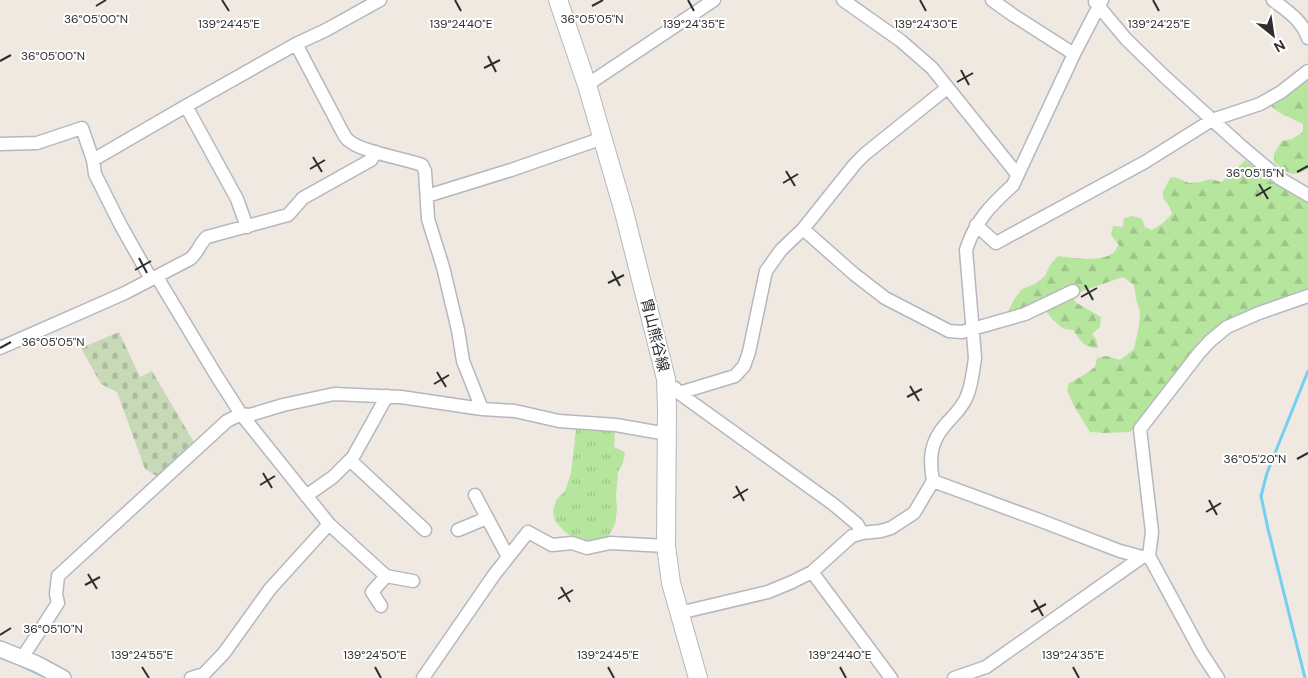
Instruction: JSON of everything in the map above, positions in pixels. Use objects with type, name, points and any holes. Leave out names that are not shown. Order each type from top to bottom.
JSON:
[{"type":"main road","name":"胄山熊谷線","points":[[558,0],[588,85],[624,212],[666,379],[666,546],[670,583],[698,678]]},
{"type":"street","points":[[93,160],[296,44],[326,30],[380,0]]},
{"type":"street","points":[[588,85],[714,0]]},
{"type":"street","points":[[843,0],[901,41],[932,68],[1018,174]]},
{"type":"street","points":[[992,0],[1013,16],[1074,54]]},
{"type":"street","points":[[1273,0],[1297,18],[1306,30],[1308,38]]},
{"type":"street","points":[[679,613],[768,592],[792,582],[812,572],[852,536],[891,528],[914,513],[933,481],[931,451],[935,438],[957,414],[967,397],[975,358],[966,250],[970,237],[976,225],[1013,184],[1098,2],[1126,39],[1212,120],[1279,178],[1308,194]]},
{"type":"street","points":[[296,44],[348,140],[355,145],[422,165],[426,171],[428,219],[454,312],[463,361],[482,409]]},
{"type":"street","points":[[976,225],[996,243],[1145,162],[1212,120],[1260,104],[1281,92],[1308,70]]},
{"type":"street","points":[[679,392],[734,376],[744,366],[749,352],[766,272],[781,250],[803,229],[865,154],[947,88]]},
{"type":"street","points":[[186,106],[237,199],[247,227]]},
{"type":"street","points":[[0,144],[37,143],[82,128],[93,160],[95,174],[120,224],[241,414],[329,524],[386,576],[413,581]]},
{"type":"street","points":[[427,196],[511,170],[603,138]]},
{"type":"street","points":[[0,348],[125,293],[190,259],[196,255],[204,238],[288,216],[303,198],[370,160],[376,152]]},
{"type":"street","points":[[803,229],[854,274],[885,298],[949,331],[962,332],[1025,314],[1073,291]]},
{"type":"street","points":[[954,678],[986,667],[1146,557],[1152,532],[1140,429],[1199,353],[1227,327],[1259,313],[1308,296]]},
{"type":"street","points":[[666,379],[679,392],[833,504],[857,524],[862,533]]},
{"type":"street","points":[[22,658],[58,604],[56,594],[58,576],[227,422],[241,414],[250,415],[282,405],[334,394],[387,396],[482,409],[515,411],[559,421],[616,425],[667,434]]},
{"type":"street","points":[[306,496],[333,477],[350,460],[387,396]]},
{"type":"street","points":[[350,460],[425,530]]},
{"type":"street","points":[[933,481],[1120,551],[1146,557],[1218,678]]},
{"type":"street","points":[[476,495],[508,557]]},
{"type":"street","points":[[458,530],[487,518]]},
{"type":"street","points":[[191,678],[204,674],[224,653],[270,589],[329,524]]},
{"type":"street","points":[[423,678],[494,575],[528,532],[552,545],[572,543],[587,548],[610,543],[666,546]]},
{"type":"street","points":[[812,572],[891,678]]},
{"type":"street","points":[[382,606],[372,592],[386,576]]},
{"type":"street","points":[[0,649],[37,664],[63,678]]},
{"type":"green space","points":[[1308,76],[1308,169],[1293,174],[1274,162],[1274,154],[1282,141],[1292,139],[1303,132],[1303,124],[1280,113],[1271,106],[1277,100],[1294,91]]},
{"type":"green space","points":[[1245,160],[1270,181],[1308,202],[1308,289],[1225,321],[1200,340],[1130,432],[1090,432],[1074,406],[1067,390],[1069,383],[1095,367],[1097,358],[1106,356],[1120,360],[1134,349],[1140,311],[1134,285],[1123,277],[1074,294],[1075,302],[1101,317],[1100,327],[1092,334],[1096,339],[1098,348],[1086,345],[1073,330],[1064,329],[1053,320],[1041,305],[1007,313],[1015,298],[1022,289],[1035,284],[1045,276],[1050,265],[1058,256],[1095,259],[1103,258],[1114,252],[1119,245],[1111,235],[1113,226],[1123,227],[1124,218],[1133,216],[1142,219],[1145,227],[1152,230],[1163,223],[1172,214],[1163,198],[1163,192],[1170,178],[1175,177],[1189,183],[1210,179],[1222,182]]},
{"type":"green space","points":[[119,332],[140,377],[152,371],[195,444],[160,478],[145,469],[117,392],[101,384],[81,348]]},
{"type":"green space","points":[[584,428],[598,431],[615,430],[614,447],[625,452],[623,463],[618,472],[615,524],[609,535],[599,541],[588,544],[575,539],[564,531],[555,521],[553,511],[556,500],[565,491],[571,473],[576,430]]},
{"type":"waterway","points":[[1305,678],[1261,496],[1267,473],[1308,371]]},
{"type":"waterway","points":[[20,665],[41,675]]}]
